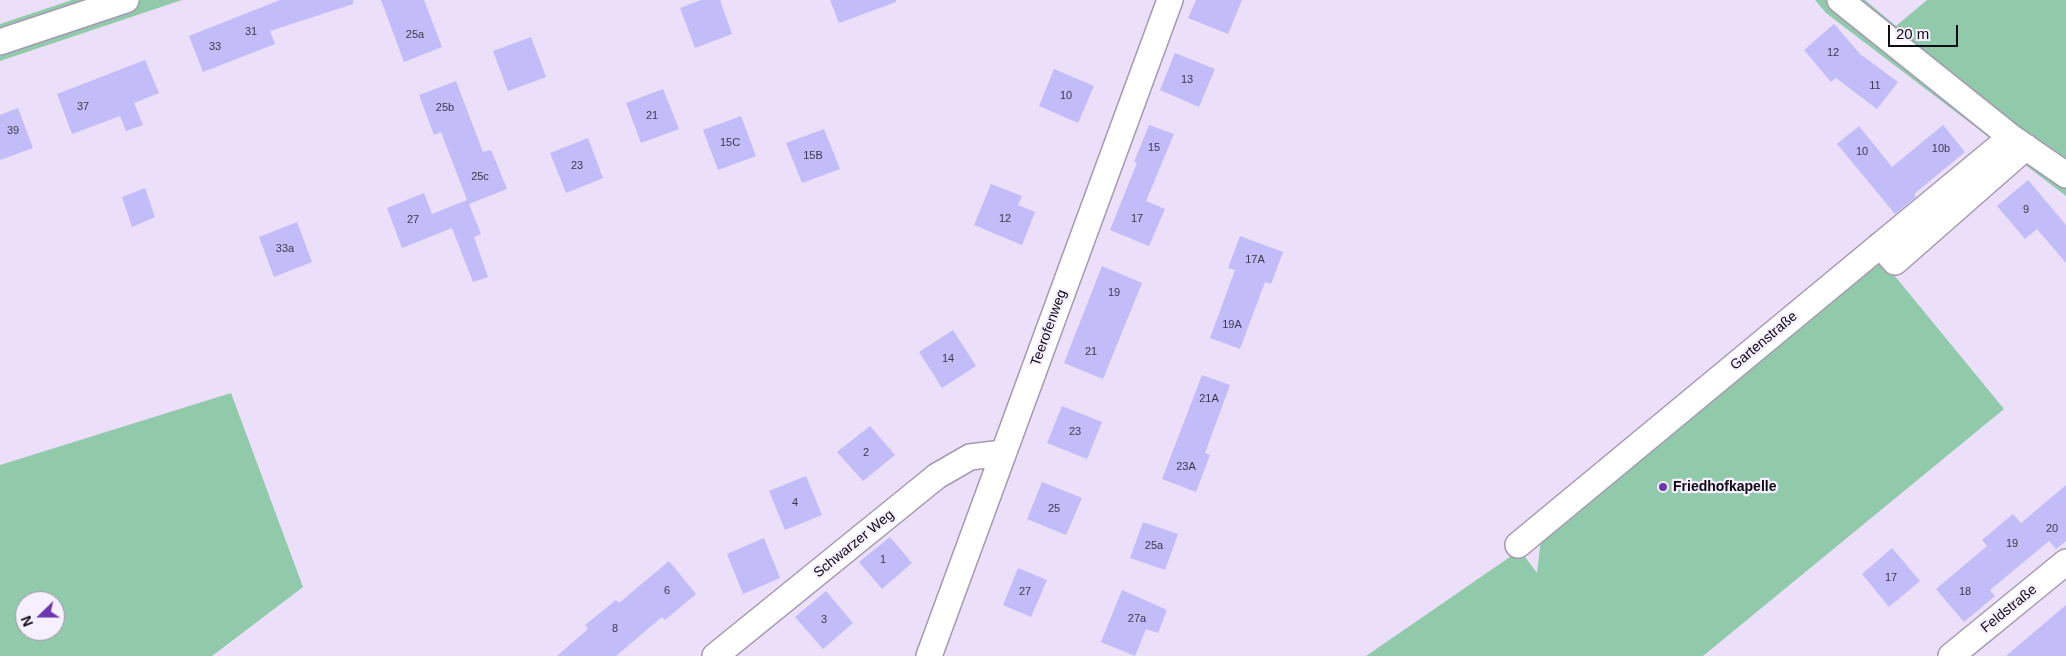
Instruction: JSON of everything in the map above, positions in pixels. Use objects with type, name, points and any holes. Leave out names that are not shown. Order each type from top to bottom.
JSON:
[{"type":"street","points":[[0,42],[126,0]]},
{"type":"street","name":"Teerofenweg","points":[[929,656],[1170,0]]},
{"type":"street","points":[[1840,0],[2018,142],[2066,175]]},
{"type":"street","name":"Gartenstraße","points":[[1518,545],[1880,245],[2018,142]]},
{"type":"street","name":"Schwarzer Weg","points":[[715,656],[938,476],[970,457],[1003,453]]},
{"type":"street","name":"Feldstraße","points":[[1951,656],[2066,562]]},
{"type":"green space","points":[[72,0],[182,0],[0,61],[0,24]]},
{"type":"green space","points":[[1815,0],[1865,0],[1896,26],[1927,0],[2066,0],[2066,196],[1826,13]]},
{"type":"green space","points":[[1880,258],[2004,409],[1703,656],[1366,656],[1520,550],[1537,573],[1541,539]]},
{"type":"green space","points":[[231,393],[303,587],[212,656],[0,656],[0,465]]},
{"type":"building","points":[[280,0],[353,0],[353,4],[270,31],[275,44],[203,72],[189,36]]},
{"type":"building","points":[[381,0],[424,0],[442,47],[404,62]]},
{"type":"building","points":[[701,0],[720,0],[732,34],[695,48],[680,8]]},
{"type":"building","points":[[830,0],[896,0],[896,2],[839,23]]},
{"type":"building","points":[[1196,0],[1242,0],[1228,34],[1188,18]]},
{"type":"building","points":[[1834,24],[1860,54],[1898,82],[1877,109],[1836,78],[1831,82],[1804,50]]},
{"type":"building","points":[[531,37],[546,77],[508,91],[493,51]]},
{"type":"building","points":[[1175,53],[1215,69],[1199,107],[1160,90]]},
{"type":"building","points":[[145,60],[159,93],[134,103],[143,125],[126,131],[120,116],[72,134],[57,94]]},
{"type":"building","points":[[1054,69],[1094,86],[1078,123],[1039,106]]},
{"type":"building","points":[[456,81],[483,152],[491,150],[507,189],[469,204],[481,234],[474,237],[488,277],[473,282],[452,228],[402,248],[387,208],[424,193],[432,214],[467,200],[441,132],[434,135],[419,95]]},
{"type":"building","points":[[663,89],[679,129],[641,143],[626,103]]},
{"type":"building","points":[[18,108],[33,148],[0,160],[0,115]]},
{"type":"building","points":[[741,116],[756,156],[718,170],[703,130]]},
{"type":"building","points":[[1149,125],[1174,134],[1146,201],[1165,209],[1149,246],[1110,230],[1137,163],[1134,162]]},
{"type":"building","points":[[1943,125],[1965,152],[1914,194],[1916,197],[1895,214],[1837,144],[1859,126],[1892,167]]},
{"type":"building","points":[[824,129],[840,169],[802,183],[786,143]]},
{"type":"building","points":[[588,138],[603,178],[566,193],[550,153]]},
{"type":"building","points":[[2028,180],[2066,225],[2066,263],[2037,229],[2025,239],[1997,206]]},
{"type":"building","points":[[991,184],[1022,196],[1018,205],[1035,212],[1022,245],[974,225]]},
{"type":"building","points":[[145,188],[155,217],[132,227],[122,197]]},
{"type":"building","points":[[297,222],[312,262],[274,277],[259,237]]},
{"type":"building","points":[[1240,236],[1283,252],[1271,284],[1265,282],[1240,349],[1210,338],[1235,270],[1228,268]]},
{"type":"building","points":[[1102,266],[1142,283],[1103,379],[1064,363]]},
{"type":"building","points":[[953,330],[976,366],[942,388],[919,352]]},
{"type":"building","points":[[1202,375],[1230,385],[1205,453],[1210,455],[1196,492],[1162,479]]},
{"type":"building","points":[[1062,406],[1102,422],[1087,459],[1047,443]]},
{"type":"building","points":[[870,426],[895,455],[863,481],[837,452]]},
{"type":"building","points":[[806,476],[822,515],[785,530],[769,491]]},
{"type":"building","points":[[1042,482],[1082,498],[1066,535],[1027,519]]},
{"type":"building","points":[[2066,485],[2066,541],[2056,549],[2049,541],[1990,590],[1995,596],[1964,622],[1936,589],[1987,546],[1982,540],[2013,514],[2021,523]]},
{"type":"building","points":[[1143,522],[1178,534],[1165,570],[1130,558]]},
{"type":"building","points":[[890,537],[912,563],[882,589],[859,562]]},
{"type":"building","points":[[764,538],[780,578],[743,594],[727,554]]},
{"type":"building","points":[[1892,548],[1920,581],[1889,607],[1862,574]]},
{"type":"building","points":[[669,561],[696,594],[665,620],[662,617],[616,656],[557,656],[588,629],[585,625],[616,600],[619,603]]},
{"type":"building","points":[[1018,568],[1047,580],[1031,617],[1003,605]]},
{"type":"building","points":[[1122,590],[1167,610],[1158,633],[1146,629],[1135,656],[1101,642]]},
{"type":"building","points":[[826,591],[853,623],[823,649],[795,617]]},
{"type":"building","points":[[2066,605],[2066,656],[2006,656]]},
{"type":"place","name":"Friedhofkapelle","points":[[1663,487]]}]
